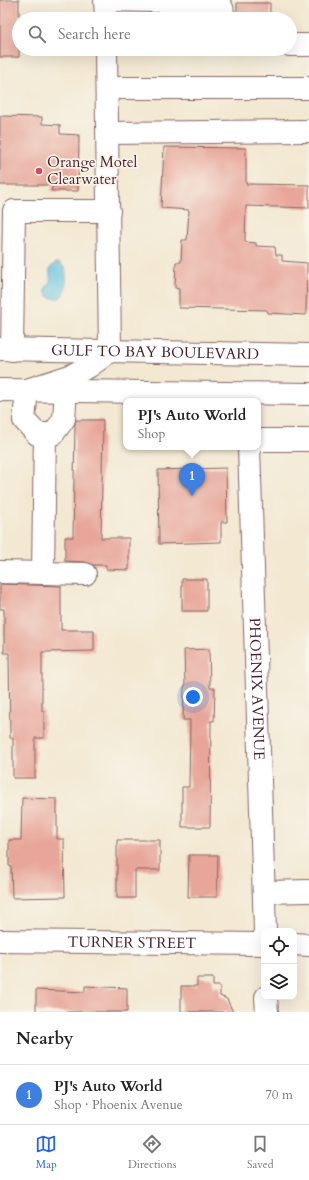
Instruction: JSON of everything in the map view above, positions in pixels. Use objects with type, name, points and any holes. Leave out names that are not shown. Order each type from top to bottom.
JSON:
[{"type":"street","points":[[106,12],[106,0],[207,1],[221,5],[223,12]]},
{"type":"street","points":[[297,45],[309,45]]},
{"type":"street","points":[[26,390],[70,376],[90,366],[110,351],[106,56]]},
{"type":"street","points":[[107,88],[309,88]]},
{"type":"street","points":[[108,133],[309,132]]},
{"type":"street","points":[[6,350],[14,211],[109,211]]},
{"type":"street","name":"GULF TO BAY BOULEVARD","points":[[6,350],[309,354]]},
{"type":"street","points":[[0,390],[66,390],[248,397],[309,394]]},
{"type":"street","points":[[26,390],[24,420],[37,434],[53,434],[64,418],[66,390]]},
{"type":"street","points":[[43,572],[45,434]]},
{"type":"street","points":[[261,440],[309,440]]},
{"type":"street","name":"PHOENIX AVENUE","points":[[249,450],[265,928]]},
{"type":"street","points":[[0,572],[85,574]]},
{"type":"street","points":[[264,892],[309,891]]},
{"type":"street","name":"TURNER STREET","points":[[0,941],[261,944]]},
{"type":"street","points":[[297,944],[309,945]]},
{"type":"street","points":[[266,1000],[267,1012]]},
{"type":"water","points":[[55,263],[60,263],[65,268],[66,277],[64,293],[57,299],[49,297],[45,291],[50,282],[50,269]]},
{"type":"building","points":[[0,0],[19,0],[19,12],[12,12],[12,56],[19,57],[0,57]]},
{"type":"building","points":[[237,3],[270,3],[270,12],[237,12]]},
{"type":"building","points":[[0,116],[42,117],[42,124],[60,125],[60,134],[79,135],[78,191],[51,191],[53,185],[0,185]]},
{"type":"building","points":[[164,147],[246,148],[246,184],[309,185],[309,208],[246,206],[245,242],[256,243],[256,246],[275,247],[276,255],[282,255],[282,261],[307,263],[306,315],[268,313],[267,310],[179,308],[179,289],[175,288],[176,262],[181,262],[182,240],[187,240],[189,210],[161,208]]},
{"type":"building","points":[[76,420],[103,420],[101,538],[129,538],[129,570],[106,569],[106,565],[93,565],[85,562],[65,561],[65,537],[73,537]]},
{"type":"building","points":[[226,468],[227,522],[221,522],[221,542],[159,544],[158,470]]},
{"type":"building","points":[[182,579],[207,579],[207,611],[182,611]]},
{"type":"building","points":[[0,584],[61,586],[61,630],[94,630],[94,651],[42,652],[42,711],[44,711],[44,738],[35,738],[35,778],[13,778],[13,738],[10,738],[9,653],[4,653],[4,609],[0,609]]},
{"type":"building","points":[[209,649],[210,688],[215,688],[214,721],[211,721],[210,827],[182,827],[182,787],[189,787],[190,720],[183,720],[185,687],[184,650]]},
{"type":"building","points":[[22,798],[57,799],[57,839],[64,839],[65,897],[12,898],[11,866],[9,866],[9,840],[21,840]]},
{"type":"building","points":[[117,840],[160,840],[160,870],[135,870],[135,898],[117,898]]},
{"type":"building","points":[[189,855],[218,855],[217,897],[188,897]]},
{"type":"building","points":[[197,978],[213,978],[213,986],[220,986],[220,996],[227,999],[233,1012],[181,1012],[181,986],[197,986]]},
{"type":"building","points":[[85,986],[127,988],[127,1012],[36,1012],[36,990],[85,992]]},
{"type":"place","name":"Orange Motel Clearwater","points":[[39,171]]},
{"type":"place","name":"PJ's Auto World","points":[[192,496]]}]
